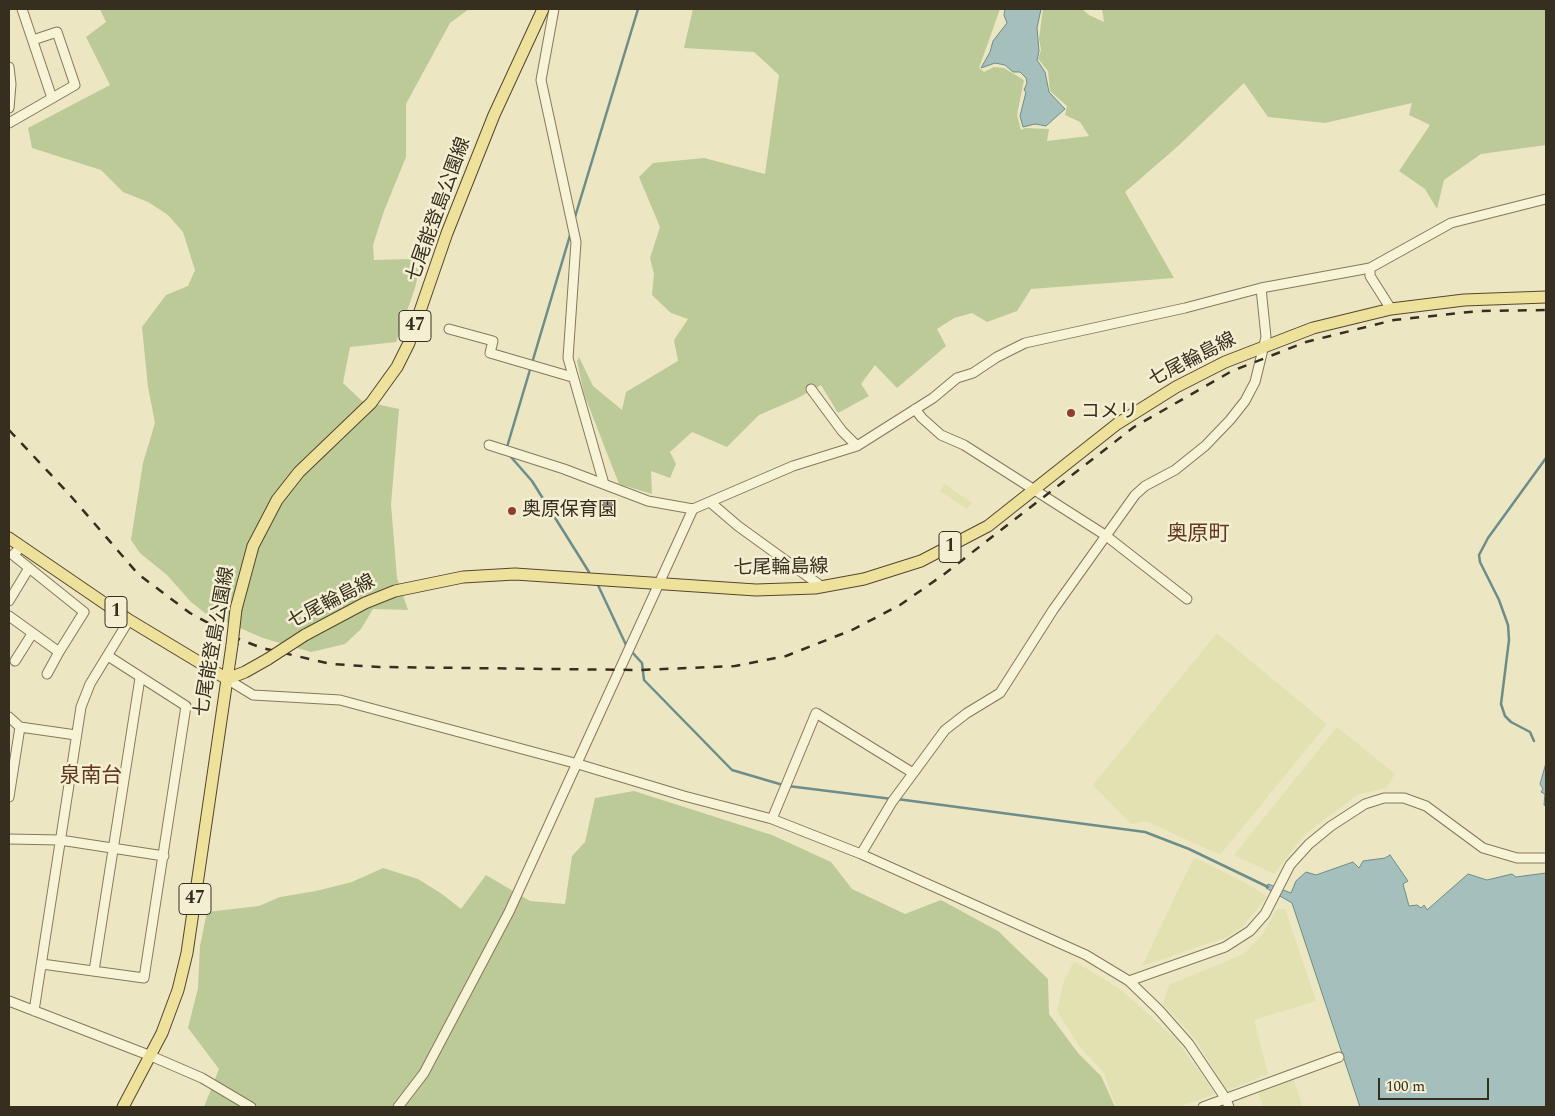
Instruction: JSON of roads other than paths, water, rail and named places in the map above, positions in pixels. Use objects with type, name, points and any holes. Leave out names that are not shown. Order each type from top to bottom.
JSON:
[{"type":"main road","name":"七尾能登島公園線","points":[[123,1107],[151,1056],[178,990],[187,953],[236,609],[248,558],[277,500],[299,472],[371,403],[397,367],[409,343],[447,233],[494,116],[543,9]]},
{"type":"main road","name":"七尾輪島線","points":[[227,679],[245,672],[305,635],[365,603],[395,592],[463,577],[516,574],[756,590],[822,586],[864,579],[921,561],[988,526],[1135,412],[1202,372],[1262,346],[1313,328],[1391,309],[1464,300],[1546,297]]},
{"type":"main road","name":"1","points":[[9,538],[129,620],[227,679]]},
{"type":"street","points":[[22,9],[52,98]]},
{"type":"street","points":[[554,9],[541,80],[576,242],[568,358],[604,484]]},
{"type":"street","points":[[9,123],[75,85],[57,32],[33,40]]},
{"type":"street","points":[[9,67],[11,84],[9,108]]},
{"type":"street","points":[[488,445],[604,484],[648,501],[694,509],[793,466],[857,446],[933,398],[957,378],[973,373],[996,357],[1025,343],[1185,308],[1261,288],[1370,268],[1451,223],[1546,199]]},
{"type":"street","points":[[1370,268],[1370,276],[1391,309]]},
{"type":"street","points":[[861,854],[895,798],[945,730],[967,713],[1000,693],[1105,535],[1135,495],[1146,486],[1175,470],[1230,420],[1245,401],[1255,382],[1262,346],[1266,336],[1261,288]]},
{"type":"street","points":[[449,329],[493,341],[490,353],[572,377]]},
{"type":"street","points":[[811,388],[842,431],[857,446]]},
{"type":"street","points":[[915,409],[941,435],[964,445],[1105,535],[1187,599]]},
{"type":"street","points":[[710,502],[738,526],[822,586]]},
{"type":"street","points":[[398,1107],[424,1073],[509,912],[578,764],[628,648],[694,509]]},
{"type":"street","points":[[21,547],[14,555],[84,612],[47,674]]},
{"type":"street","points":[[9,601],[29,568]]},
{"type":"street","points":[[9,616],[59,652]]},
{"type":"street","points":[[34,1011],[81,707],[90,684],[129,620]]},
{"type":"street","points":[[15,661],[32,634]]},
{"type":"street","points":[[42,964],[144,978],[186,706],[108,656]]},
{"type":"street","points":[[94,971],[140,678]]},
{"type":"street","points":[[227,679],[253,695],[340,700],[578,764],[684,796],[772,818],[861,854],[1086,955],[1129,981],[1159,1010],[1189,1044],[1227,1103]]},
{"type":"street","points":[[772,818],[816,713],[913,773]]},
{"type":"street","points":[[9,717],[20,727],[76,735]]},
{"type":"street","points":[[9,797],[11,773],[20,727]]},
{"type":"street","points":[[1129,981],[1224,947],[1250,931],[1265,914],[1290,865],[1309,844],[1331,826],[1365,804],[1384,798],[1404,798],[1426,806],[1483,848],[1516,858],[1542,858]]},
{"type":"street","points":[[9,839],[60,840],[164,856]]},
{"type":"street","points":[[9,1001],[151,1056],[202,1078],[252,1107]]},
{"type":"street","points":[[1204,1107],[1227,1103],[1339,1057]]},
{"type":"water","points":[[1005,9],[1041,9],[1037,28],[1039,51],[1037,60],[1045,72],[1049,92],[1065,109],[1046,126],[1035,124],[1023,127],[1020,116],[1027,83],[1026,78],[1020,72],[1013,72],[1005,65],[995,63],[981,68],[990,52],[993,41],[1007,23],[1004,15]]},
{"type":"water","points":[[1546,763],[1546,806],[1544,805],[1545,794],[1541,792],[1543,789],[1540,784]]},
{"type":"water","points":[[1390,855],[1408,881],[1403,884],[1409,906],[1417,905],[1421,908],[1424,905],[1427,910],[1468,874],[1487,880],[1512,874],[1516,877],[1546,873],[1546,1107],[1360,1107],[1292,903],[1266,888],[1268,884],[1291,893],[1296,881],[1306,872],[1316,875],[1353,862],[1359,868],[1363,861],[1385,858]]},
{"type":"waterway","points":[[575,217],[638,9]]},
{"type":"waterway","points":[[507,447],[571,232]]},
{"type":"waterway","points":[[511,457],[532,481],[589,572]]},
{"type":"waterway","points":[[1534,741],[1530,732],[1511,722],[1505,716],[1501,704],[1509,640],[1508,625],[1499,600],[1480,562],[1479,555],[1488,538],[1546,458]]},
{"type":"waterway","points":[[597,583],[627,647]]},
{"type":"waterway","points":[[631,651],[642,663],[644,680],[732,770],[783,785]]},
{"type":"waterway","points":[[788,786],[892,799]]},
{"type":"waterway","points":[[897,799],[1145,832],[1189,849],[1268,887]]},
{"type":"railway","points":[[9,430],[69,494],[138,574],[190,613],[236,638],[262,648],[331,664],[379,667],[640,670],[735,666],[786,656],[852,630],[900,605],[943,575],[1134,427],[1232,371],[1306,342],[1394,320],[1479,311],[1546,310]]},
{"type":"place","name":"コメリ","points":[[1071,413]]},
{"type":"place","name":"奥原保育園","points":[[512,511]]},
{"type":"district","name":"奥原町","points":[[1198,536]]},
{"type":"district","name":"泉南台","points":[[91,778]]}]
